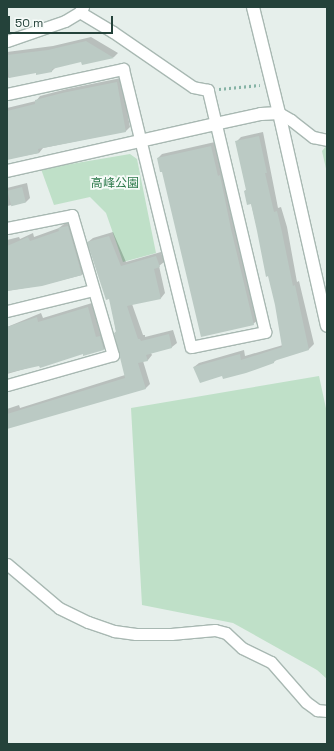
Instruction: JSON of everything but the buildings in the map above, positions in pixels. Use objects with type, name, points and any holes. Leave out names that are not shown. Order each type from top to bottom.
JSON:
[{"type":"street","points":[[253,7],[279,113],[327,326]]},
{"type":"street","points":[[7,41],[66,21],[81,10],[193,87],[208,90],[215,124],[224,149],[265,332],[191,347],[123,69],[7,94]]},
{"type":"street","points":[[7,171],[261,114],[279,113],[291,120],[313,137],[327,140]]},
{"type":"street","points":[[7,228],[72,215],[114,355],[7,385]]},
{"type":"street","points":[[7,311],[94,290]]},
{"type":"street","points":[[7,564],[59,608],[88,622],[114,631],[136,634],[171,634],[215,630],[226,633],[242,648],[270,662],[306,702],[317,710],[327,711]]},
{"type":"path","points":[[208,90],[272,83]]},
{"type":"green space","points":[[327,145],[327,173],[322,151]]},
{"type":"green space","name":"高峰公園","points":[[130,154],[137,159],[156,253],[123,262],[106,213],[90,197],[54,205],[41,169]]},
{"type":"green space","points":[[319,376],[327,413],[327,679],[317,670],[233,623],[142,605],[131,408]]}]
